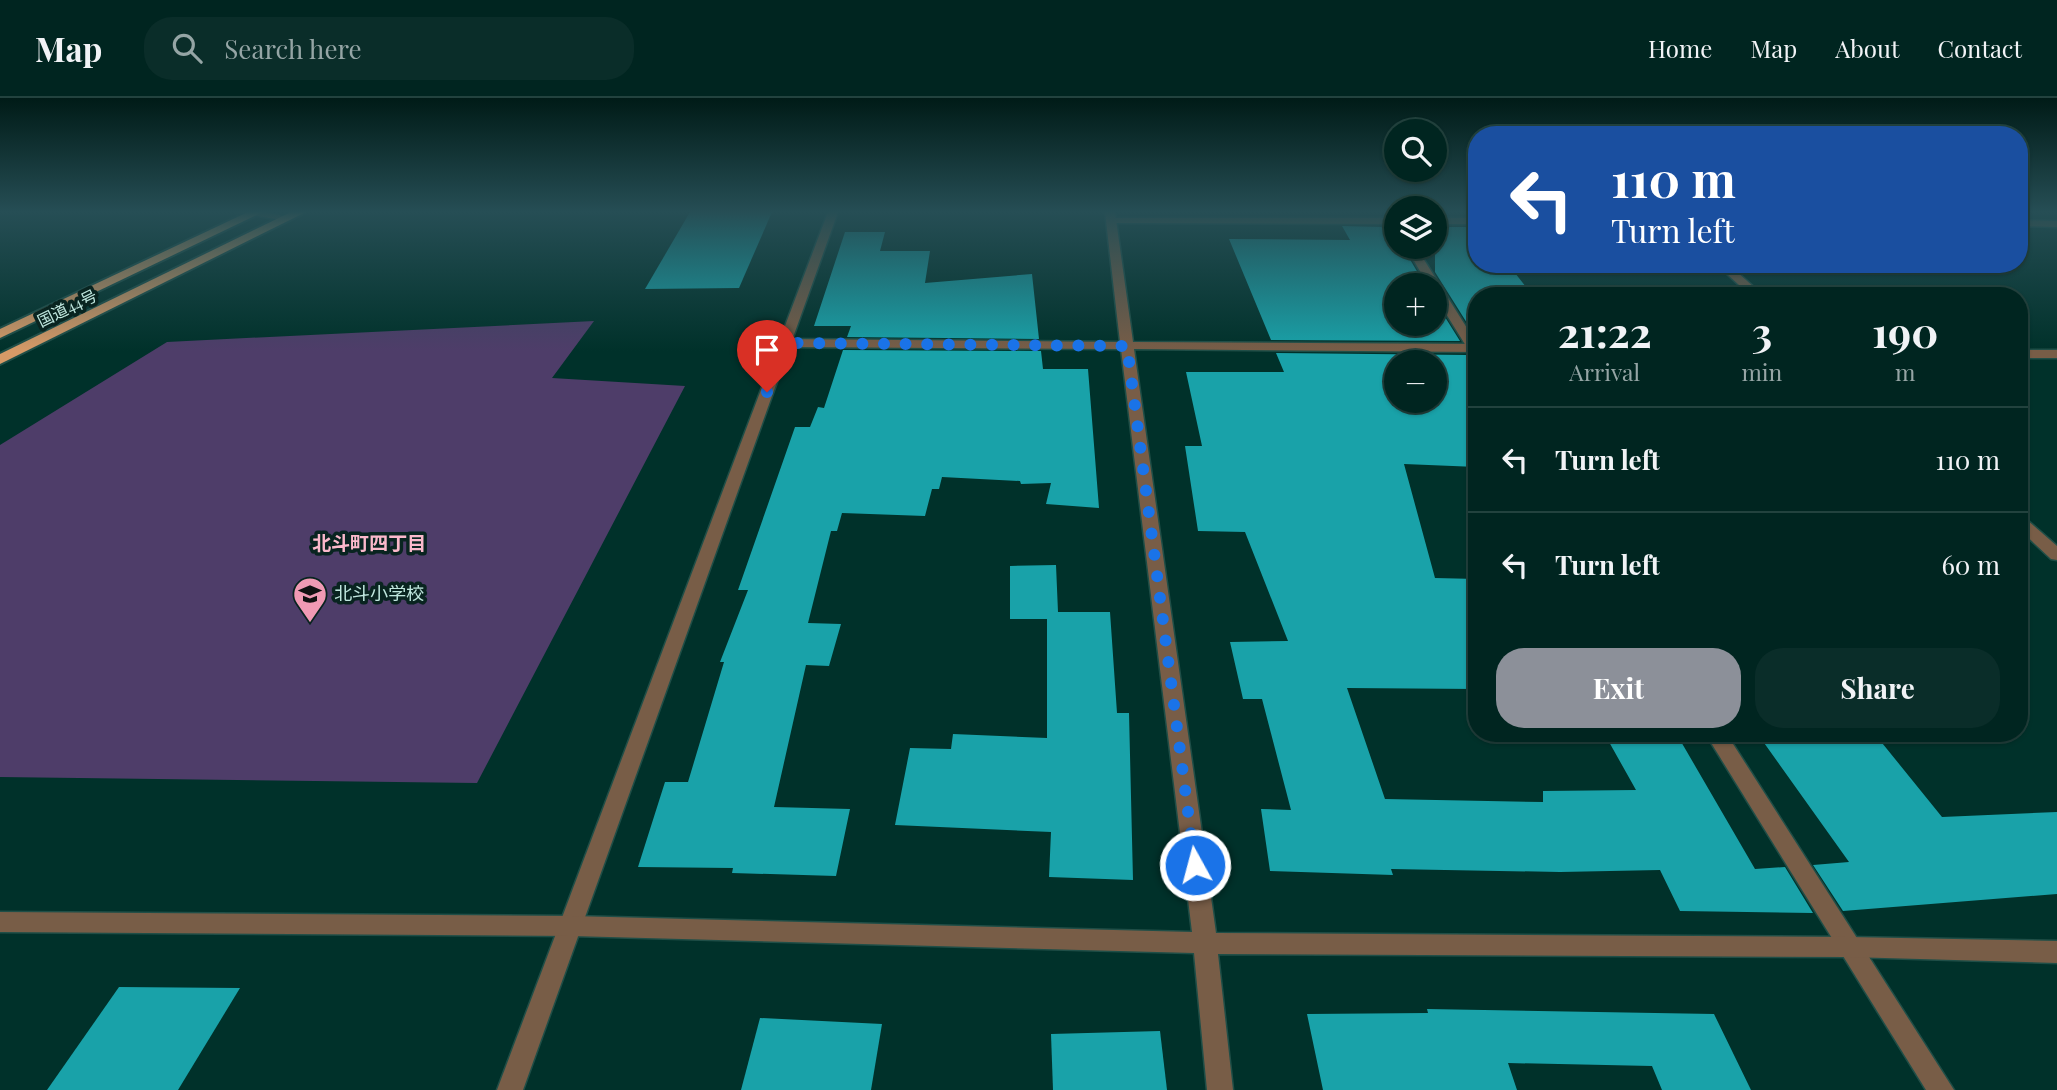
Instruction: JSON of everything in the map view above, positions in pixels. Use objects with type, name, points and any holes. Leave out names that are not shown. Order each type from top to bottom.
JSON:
[{"type":"highway","name":"国道44号","points":[[0,334],[157,258]]},
{"type":"highway","name":"国道44号","points":[[0,360],[206,258]]},
{"type":"street","points":[[510,1090],[816,258]]},
{"type":"street","points":[[1116,258],[1205,943],[1220,1090]]},
{"type":"street","points":[[1731,273],[1748,287]]},
{"type":"street","points":[[1447,305],[1468,338]]},
{"type":"street","points":[[785,343],[1468,350]]},
{"type":"street","points":[[2028,354],[2057,354]]},
{"type":"street","points":[[2028,529],[2057,555]]},
{"type":"street","points":[[1721,742],[1941,1090]]},
{"type":"street","points":[[0,922],[572,926],[1205,943],[1849,947],[2057,952]]},
{"type":"shaded area","name":"北斗小学校","points":[[594,321],[552,378],[685,386],[477,783],[0,777],[0,445],[167,342]]},
{"type":"building","points":[[663,258],[752,258],[739,288],[645,289]]},
{"type":"building","points":[[836,258],[929,258],[925,283],[1032,274],[1039,339],[847,337],[851,326],[814,326]]},
{"type":"building","points":[[1237,258],[1410,259],[1418,273],[1384,273],[1384,336],[1447,336],[1447,320],[1460,341],[1271,340]]},
{"type":"building","points":[[1468,258],[1468,273],[1515,273],[1526,287],[1468,287],[1468,325],[1447,291],[1447,273],[1436,273],[1435,259]]},
{"type":"building","points":[[843,350],[1041,351],[1043,369],[1088,369],[1099,508],[1046,504],[1051,483],[1021,484],[1020,481],[942,477],[939,489],[932,489],[925,516],[842,513],[837,531],[831,531],[808,623],[841,624],[829,666],[806,665],[774,807],[850,809],[836,876],[732,873],[733,868],[638,867],[665,782],[688,782],[724,662],[720,662],[748,590],[738,590],[795,427],[810,427],[818,407],[824,408]]},
{"type":"building","points":[[1276,353],[1384,354],[1384,413],[1447,413],[1447,355],[1468,355],[1468,467],[1404,464],[1435,578],[1468,579],[1468,689],[1347,688],[1385,799],[1543,802],[1543,791],[1636,790],[1609,742],[1681,742],[1755,869],[1785,867],[1813,913],[1680,911],[1660,870],[1560,872],[1391,869],[1393,875],[1270,871],[1261,809],[1291,810],[1262,699],[1243,699],[1230,642],[1288,641],[1245,532],[1198,531],[1185,446],[1202,446],[1186,372],[1284,372]]},
{"type":"building","points":[[1056,565],[1058,612],[1110,612],[1117,713],[1129,713],[1133,880],[1049,877],[1051,832],[895,825],[910,748],[951,749],[953,734],[1047,738],[1047,619],[1010,619],[1010,566]]},
{"type":"building","points":[[1763,742],[1881,742],[1942,817],[2057,812],[2057,894],[1843,911],[1813,865],[1849,862]]},
{"type":"building","points":[[119,987],[240,988],[178,1090],[47,1090]]},
{"type":"building","points":[[1427,1009],[1714,1014],[1751,1090],[1662,1090],[1652,1066],[1508,1063],[1517,1090],[1323,1090],[1307,1014],[1428,1013]]},
{"type":"building","points":[[760,1018],[882,1024],[871,1090],[741,1090]]},
{"type":"building","points":[[1160,1031],[1167,1090],[1053,1090],[1051,1034]]},
{"type":"place","name":"北斗小学校","points":[[310,624]]},
{"type":"district","name":"北斗町四丁目","points":[[369,543]]},
{"type":"route","points":[[767,392],[785,343],[1127,346],[1195,865]]}]
